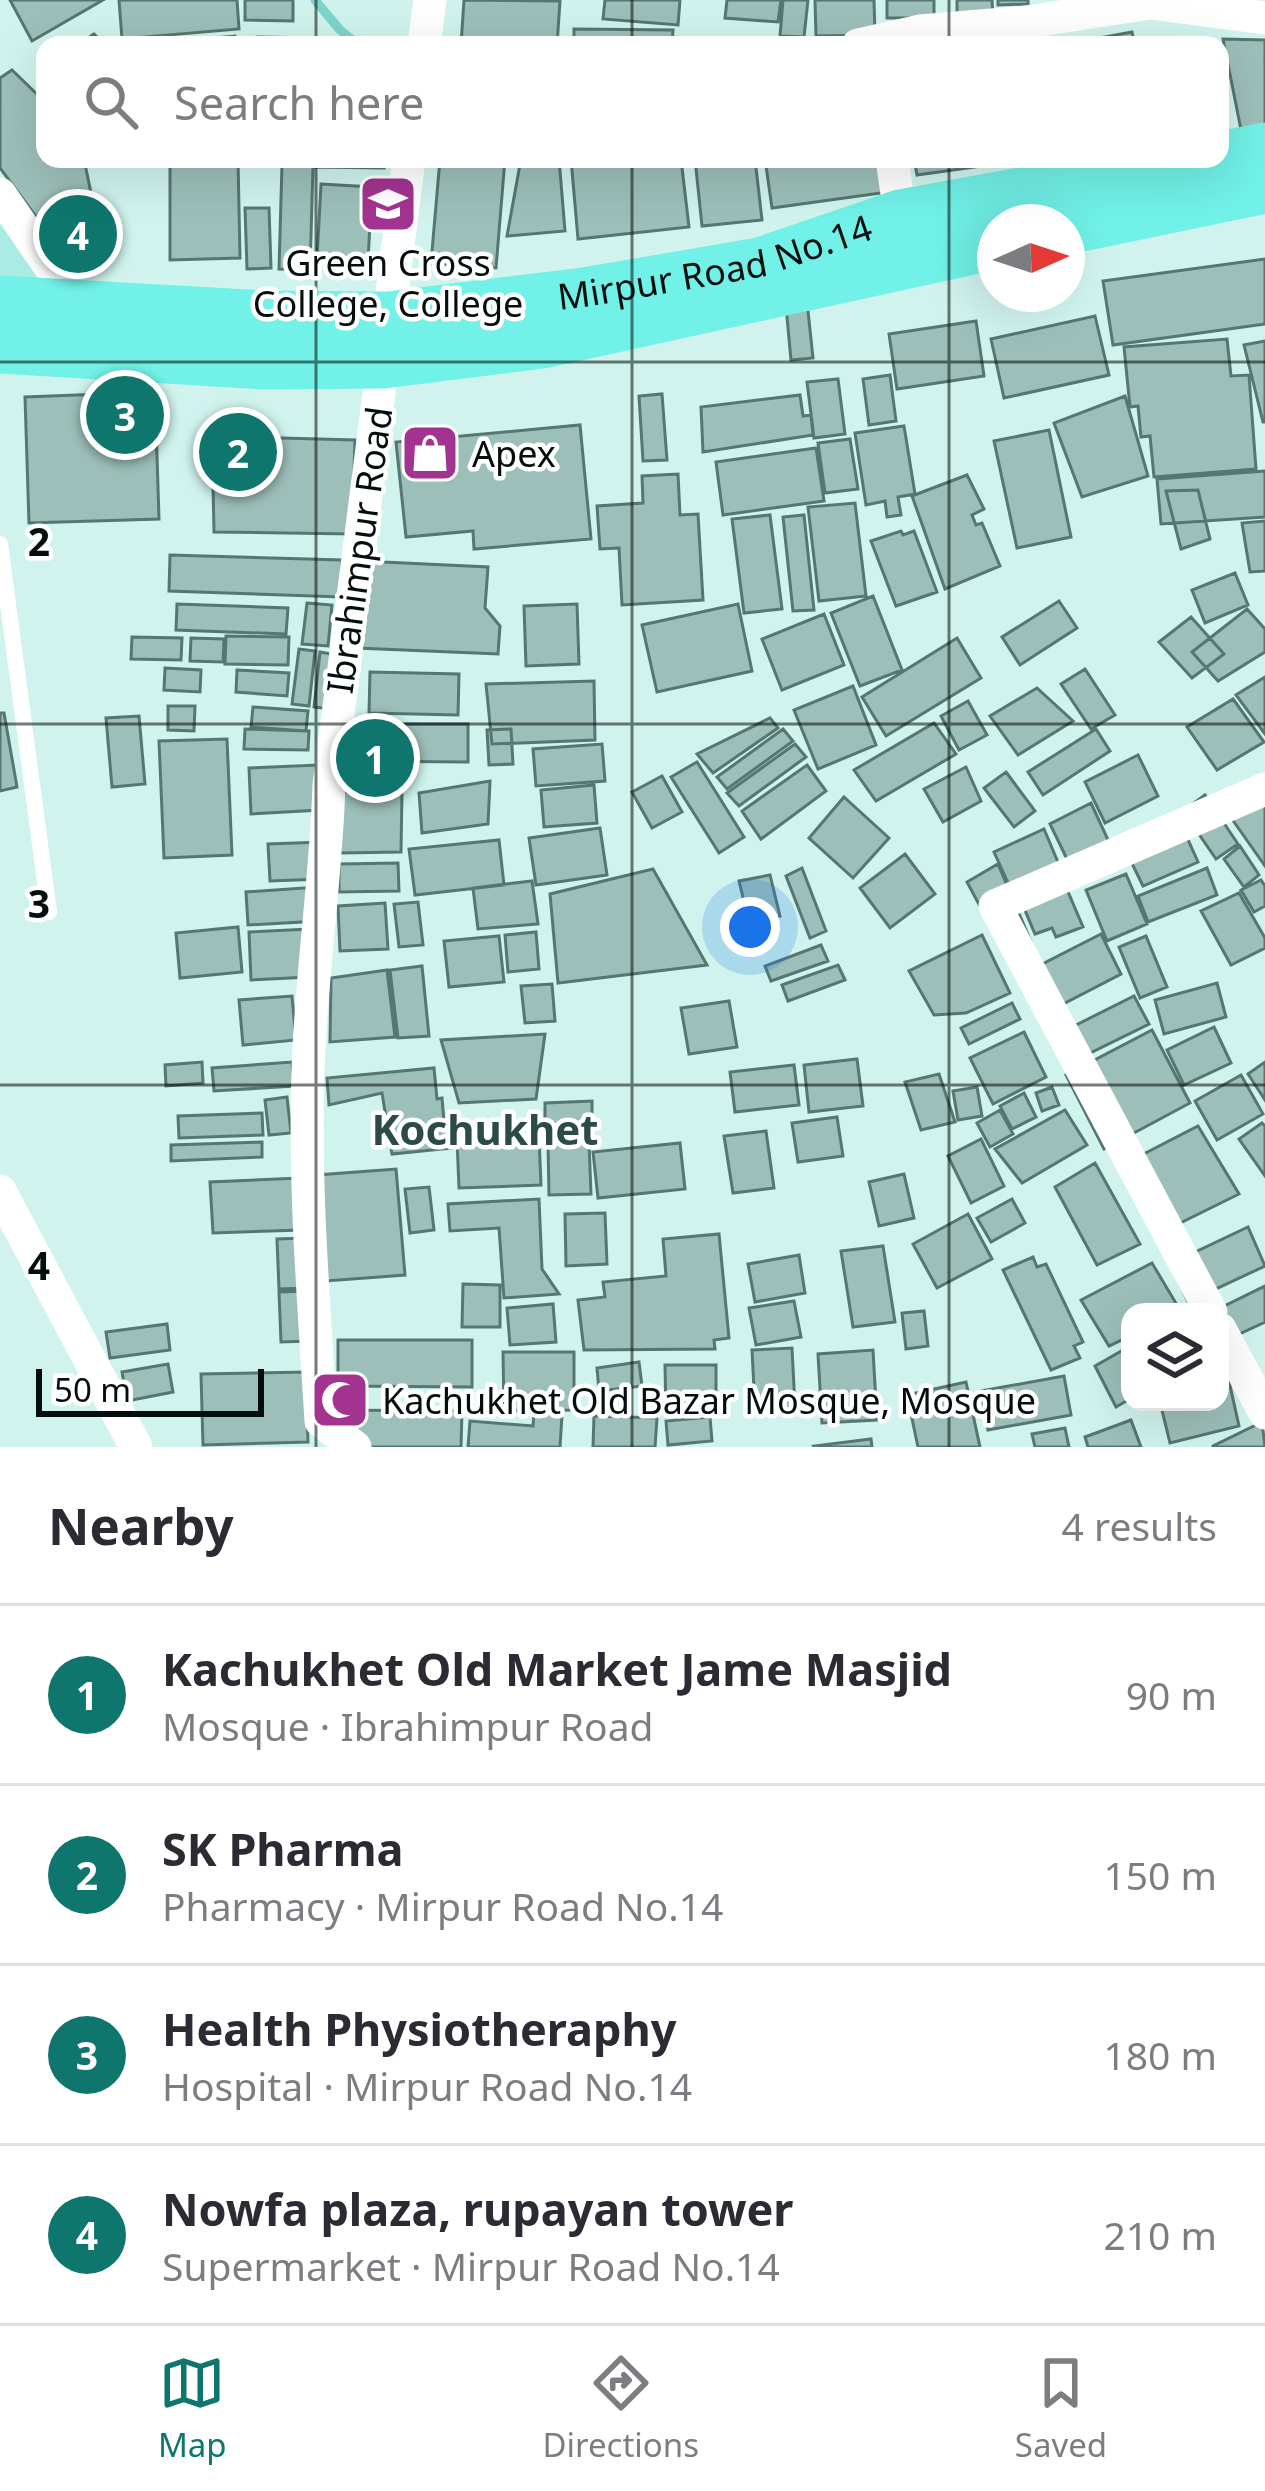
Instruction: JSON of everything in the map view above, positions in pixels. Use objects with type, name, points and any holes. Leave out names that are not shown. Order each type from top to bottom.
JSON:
[{"type":"main road","points":[[1229,155],[1265,148]]},
{"type":"main road","name":"Mirpur Road No.14","points":[[0,348],[264,364],[584,293],[760,263],[900,215],[1158,168]]},
{"type":"main road","points":[[1085,225],[1265,188]]},
{"type":"main road","name":"Mirpur Road No.14","points":[[0,301],[263,316],[386,340],[542,343],[977,248]]},
{"type":"street","points":[[425,36],[430,0]]},
{"type":"street","points":[[900,36],[1150,3],[1265,18]]},
{"type":"street","name":"Ibrahimpur Road","points":[[355,1447],[322,1421],[307,1157],[308,1065],[326,874],[329,785],[408,168]]},
{"type":"street","points":[[893,168],[900,215]]},
{"type":"street","points":[[0,194],[76,306]]},
{"type":"street","points":[[1206,1303],[995,906],[1265,789]]},
{"type":"street","points":[[0,1191],[136,1447]]},
{"type":"street","points":[[1229,1346],[1265,1413]]},
{"type":"lane","points":[[0,544],[6,650],[49,912]]},
{"type":"shaded area","points":[[0,215],[59,295],[0,291]]},
{"type":"building","points":[[10,0],[103,0],[36,36],[32,41]]},
{"type":"building","points":[[119,0],[237,0],[239,29],[122,36]]},
{"type":"building","points":[[245,0],[293,0],[293,21],[245,20]]},
{"type":"building","points":[[464,0],[560,1],[558,36],[462,36]]},
{"type":"building","points":[[605,0],[680,0],[678,25],[603,19]]},
{"type":"building","points":[[727,0],[781,0],[778,22],[725,18]]},
{"type":"building","points":[[783,0],[808,0],[804,36],[780,36]]},
{"type":"building","points":[[815,0],[874,0],[875,35],[816,36]]},
{"type":"building","points":[[887,0],[934,0],[934,18],[887,18]]},
{"type":"building","points":[[957,0],[992,0],[993,16],[957,18]]},
{"type":"building","points":[[998,0],[1028,0],[1028,4],[998,5]]},
{"type":"building","points":[[574,29],[673,30],[673,36],[574,36]]},
{"type":"building","points":[[1229,39],[1265,40],[1265,134],[1243,140],[1229,69]]},
{"type":"building","points":[[12,70],[36,93],[36,168],[86,168],[102,247],[79,261],[62,252],[0,168],[0,78]]},
{"type":"building","points":[[170,168],[238,168],[240,258],[170,260]]},
{"type":"building","points":[[282,168],[313,168],[310,270],[279,269]]},
{"type":"building","points":[[439,168],[504,168],[496,268],[431,263]]},
{"type":"building","points":[[519,168],[560,168],[565,231],[507,236]]},
{"type":"building","points":[[572,168],[682,168],[689,227],[578,239]]},
{"type":"building","points":[[696,168],[756,168],[762,220],[702,226]]},
{"type":"building","points":[[766,168],[884,168],[888,192],[772,208]]},
{"type":"building","points":[[916,168],[967,168],[917,175]]},
{"type":"building","points":[[321,184],[372,187],[368,261],[317,259]]},
{"type":"building","points":[[245,208],[269,208],[271,268],[247,269]]},
{"type":"building","points":[[1265,259],[1265,324],[1113,345],[1103,281]]},
{"type":"building","points":[[805,283],[813,358],[791,360],[784,285]]},
{"type":"building","points":[[1095,316],[1109,375],[1004,398],[991,339]]},
{"type":"building","points":[[976,321],[984,376],[897,389],[889,334]]},
{"type":"building","points":[[1227,339],[1231,376],[1249,375],[1256,469],[1154,477],[1150,436],[1141,437],[1138,406],[1130,407],[1124,347]]},
{"type":"building","points":[[1265,341],[1265,422],[1263,422],[1244,345]]},
{"type":"building","points":[[890,375],[896,421],[869,425],[863,379]]},
{"type":"building","points":[[838,379],[845,434],[814,438],[807,382]]},
{"type":"building","points":[[155,392],[159,519],[29,523],[25,397]]},
{"type":"building","points":[[662,394],[667,460],[643,461],[639,396]]},
{"type":"building","points":[[800,395],[803,416],[811,415],[813,435],[703,452],[701,407]]},
{"type":"building","points":[[1125,396],[1148,476],[1082,497],[1054,423]]},
{"type":"building","points":[[580,425],[591,539],[474,549],[473,531],[406,537],[396,442]]},
{"type":"building","points":[[904,426],[915,494],[898,497],[901,515],[887,517],[885,501],[866,505],[855,433]]},
{"type":"building","points":[[1049,430],[1071,537],[1017,548],[994,441]]},
{"type":"building","points":[[212,436],[355,440],[352,534],[214,532]]},
{"type":"building","points":[[850,439],[858,489],[825,493],[818,443]]},
{"type":"building","points":[[816,448],[824,501],[723,515],[716,462]]},
{"type":"building","points":[[1265,471],[1265,517],[1161,524],[1157,479]]},
{"type":"building","points":[[678,474],[680,515],[698,514],[703,600],[622,605],[619,548],[600,549],[597,506],[643,503],[642,476]]},
{"type":"building","points":[[967,475],[984,509],[972,515],[976,525],[982,523],[1000,566],[945,589],[912,496]]},
{"type":"building","points":[[1198,490],[1210,539],[1181,549],[1166,491]]},
{"type":"building","points":[[855,503],[866,596],[819,601],[808,507]]},
{"type":"building","points":[[770,515],[782,609],[744,613],[732,519]]},
{"type":"building","points":[[804,515],[814,610],[793,611],[783,517]]},
{"type":"building","points":[[1265,521],[1265,571],[1250,572],[1242,523]]},
{"type":"building","points":[[901,531],[903,535],[914,531],[937,592],[896,606],[871,541]]},
{"type":"building","points":[[170,555],[342,560],[341,597],[169,591]]},
{"type":"building","points":[[362,561],[488,567],[485,608],[500,626],[498,654],[357,648]]},
{"type":"building","points":[[1235,573],[1248,605],[1205,623],[1192,590]]},
{"type":"building","points":[[873,596],[902,670],[860,686],[831,613]]},
{"type":"building","points":[[1059,601],[1077,628],[1020,665],[1002,637]]},
{"type":"building","points":[[307,603],[332,605],[328,646],[302,644]]},
{"type":"building","points":[[177,604],[288,608],[286,634],[176,630]]},
{"type":"building","points":[[577,604],[579,664],[526,666],[524,606]]},
{"type":"building","points":[[738,604],[752,671],[657,692],[642,625]]},
{"type":"building","points":[[1247,609],[1265,629],[1265,652],[1218,681],[1192,652]]},
{"type":"building","points":[[824,614],[844,665],[782,690],[762,639]]},
{"type":"building","points":[[1191,617],[1224,654],[1192,678],[1159,642]]},
{"type":"building","points":[[226,636],[289,637],[288,665],[225,664]]},
{"type":"building","points":[[132,637],[182,638],[181,660],[131,659]]},
{"type":"building","points":[[191,638],[224,639],[223,662],[190,661]]},
{"type":"building","points":[[957,638],[981,678],[886,736],[862,697]]},
{"type":"building","points":[[299,649],[315,651],[309,706],[292,704]]},
{"type":"building","points":[[320,652],[337,655],[330,709],[314,707]]},
{"type":"building","points":[[165,668],[201,670],[200,692],[164,690]]},
{"type":"building","points":[[1085,669],[1115,715],[1091,729],[1061,684]]},
{"type":"building","points":[[237,670],[289,673],[287,696],[236,692]]},
{"type":"building","points":[[370,672],[459,674],[458,715],[369,713]]},
{"type":"building","points":[[1265,677],[1265,734],[1236,695]]},
{"type":"building","points":[[594,681],[595,740],[492,744],[486,684]]},
{"type":"building","points":[[853,686],[876,745],[818,769],[794,710]]},
{"type":"building","points":[[1037,688],[1073,721],[1018,755],[990,716]]},
{"type":"building","points":[[1233,699],[1264,742],[1217,770],[1187,727]]},
{"type":"building","points":[[968,701],[987,735],[959,750],[941,716]]},
{"type":"building","points":[[168,706],[195,706],[194,731],[168,730]]},
{"type":"building","points":[[253,707],[308,711],[306,731],[251,727]]},
{"type":"building","points":[[0,713],[4,713],[17,787],[0,791]]},
{"type":"building","points":[[139,716],[145,784],[112,787],[106,718]]},
{"type":"building","points":[[770,718],[778,728],[713,773],[697,754]]},
{"type":"building","points":[[934,723],[956,754],[876,801],[854,770]]},
{"type":"building","points":[[345,724],[468,724],[468,762],[345,761]]},
{"type":"building","points":[[245,729],[309,731],[308,750],[244,749]]},
{"type":"building","points":[[511,729],[513,764],[489,765],[487,730]]},
{"type":"building","points":[[783,729],[793,741],[727,789],[717,777]]},
{"type":"building","points":[[1096,729],[1110,751],[1043,795],[1028,772]]},
{"type":"building","points":[[227,739],[232,855],[164,858],[159,741]]},
{"type":"building","points":[[602,744],[605,781],[536,786],[533,749]]},
{"type":"building","points":[[795,744],[806,757],[739,806],[727,793]]},
{"type":"building","points":[[1138,755],[1158,796],[1105,823],[1085,782]]},
{"type":"building","points":[[697,762],[744,837],[719,853],[671,777]]},
{"type":"building","points":[[318,765],[320,810],[251,814],[249,768]]},
{"type":"building","points":[[807,765],[826,791],[761,839],[742,811]]},
{"type":"building","points":[[966,767],[981,801],[943,822],[924,789]]},
{"type":"building","points":[[1006,772],[1035,811],[1014,827],[984,788]]},
{"type":"building","points":[[662,776],[682,812],[652,828],[632,792]]},
{"type":"building","points":[[490,781],[488,824],[422,833],[419,793]]},
{"type":"building","points":[[594,785],[597,823],[544,827],[541,790]]},
{"type":"building","points":[[402,791],[401,852],[340,853],[341,792]]},
{"type":"building","points":[[1265,791],[1265,866],[1220,802]]},
{"type":"building","points":[[1205,795],[1238,844],[1216,859],[1183,811]]},
{"type":"building","points":[[844,797],[889,838],[853,878],[809,838]]},
{"type":"building","points":[[1091,803],[1109,842],[1079,884],[1050,824]]},
{"type":"building","points":[[1177,815],[1198,862],[1143,886],[1121,841]]},
{"type":"building","points":[[600,828],[607,875],[536,885],[529,838]]},
{"type":"building","points":[[1044,829],[1063,874],[1014,896],[994,852]]},
{"type":"building","points":[[499,840],[504,885],[415,895],[409,849]]},
{"type":"building","points":[[322,842],[323,879],[270,881],[268,844]]},
{"type":"building","points":[[1240,846],[1259,875],[1244,887],[1224,859]]},
{"type":"building","points":[[905,854],[935,894],[890,928],[860,888]]},
{"type":"building","points":[[398,863],[399,891],[339,892],[339,864]]},
{"type":"building","points":[[998,864],[1037,956],[1012,966],[967,882]]},
{"type":"building","points":[[802,868],[826,931],[810,938],[786,876]]},
{"type":"building","points":[[1207,868],[1217,895],[1148,922],[1138,896]]},
{"type":"building","points":[[653,869],[707,965],[558,983],[550,894]]},
{"type":"building","points":[[1126,874],[1147,924],[1107,941],[1086,890]]},
{"type":"building","points":[[770,875],[780,916],[749,922],[739,881]]},
{"type":"building","points":[[1063,880],[1083,927],[1056,937],[1052,928],[1035,934],[1019,896]]},
{"type":"building","points":[[1261,880],[1265,906],[1254,912],[1241,890]]},
{"type":"building","points":[[532,881],[538,924],[478,929],[473,888]]},
{"type":"building","points":[[317,887],[319,921],[248,925],[246,892]]},
{"type":"building","points":[[1239,893],[1265,938],[1265,948],[1231,965],[1201,911]]},
{"type":"building","points":[[418,902],[423,945],[399,947],[394,904]]},
{"type":"building","points":[[385,903],[388,949],[340,951],[338,906]]},
{"type":"building","points":[[238,927],[242,972],[180,978],[176,933]]},
{"type":"building","points":[[308,929],[310,977],[251,980],[249,932]]},
{"type":"building","points":[[536,932],[539,969],[508,972],[505,935]]},
{"type":"building","points":[[1101,934],[1121,974],[1040,1016],[1019,976]]},
{"type":"building","points":[[982,935],[1010,993],[966,1013],[934,1015],[909,971]]},
{"type":"building","points":[[499,936],[504,982],[449,987],[444,941]]},
{"type":"building","points":[[1146,936],[1167,987],[1140,998],[1119,947]]},
{"type":"building","points":[[821,945],[828,961],[771,981],[765,966]]},
{"type":"building","points":[[838,965],[845,980],[788,1001],[782,985]]},
{"type":"building","points":[[422,966],[429,1036],[398,1038],[390,970]]},
{"type":"building","points":[[387,970],[395,1037],[330,1042],[331,978]]},
{"type":"building","points":[[1217,983],[1226,1017],[1164,1034],[1155,1000]]},
{"type":"building","points":[[552,984],[555,1021],[525,1023],[521,986]]},
{"type":"building","points":[[292,996],[296,1040],[243,1045],[239,1000]]},
{"type":"building","points":[[1134,996],[1149,1024],[1082,1057],[1066,1030]]},
{"type":"building","points":[[729,1001],[737,1047],[689,1054],[681,1008]]},
{"type":"building","points":[[1012,1003],[1020,1019],[969,1044],[961,1028]]},
{"type":"building","points":[[1214,1027],[1231,1063],[1184,1085],[1167,1050]]},
{"type":"building","points":[[1152,1030],[1190,1103],[1104,1149],[1066,1075]]},
{"type":"building","points":[[1024,1032],[1046,1077],[993,1104],[970,1058]]},
{"type":"building","points":[[545,1034],[536,1099],[459,1103],[441,1040]]},
{"type":"building","points":[[857,1059],[863,1106],[809,1112],[804,1065]]},
{"type":"building","points":[[202,1062],[203,1083],[166,1086],[165,1065]]},
{"type":"building","points":[[292,1062],[294,1086],[214,1091],[212,1068]]},
{"type":"building","points":[[1265,1062],[1265,1100],[1248,1074]]},
{"type":"building","points":[[794,1065],[799,1105],[735,1112],[730,1072]]},
{"type":"building","points":[[434,1068],[444,1121],[451,1120],[453,1148],[392,1154],[382,1093],[329,1105],[327,1078]]},
{"type":"building","points":[[939,1074],[955,1122],[921,1130],[905,1082]]},
{"type":"building","points":[[1241,1075],[1263,1114],[1217,1140],[1195,1101]]},
{"type":"building","points":[[977,1087],[982,1116],[958,1120],[953,1091]]},
{"type":"building","points":[[1052,1087],[1059,1105],[1042,1111],[1036,1093]]},
{"type":"building","points":[[1024,1093],[1036,1117],[1012,1129],[1000,1106]]},
{"type":"building","points":[[287,1097],[291,1133],[269,1135],[265,1100]]},
{"type":"building","points":[[592,1101],[592,1130],[545,1131],[545,1103]]},
{"type":"building","points":[[1000,1110],[1013,1134],[990,1147],[977,1123]]},
{"type":"building","points":[[1065,1110],[1087,1145],[1022,1183],[995,1149]]},
{"type":"building","points":[[262,1113],[263,1135],[179,1138],[178,1116]]},
{"type":"building","points":[[837,1117],[843,1156],[798,1162],[792,1123]]},
{"type":"building","points":[[1262,1123],[1265,1126],[1265,1176],[1239,1139]]},
{"type":"building","points":[[1198,1126],[1239,1194],[1168,1229],[1128,1162]]},
{"type":"building","points":[[766,1131],[774,1188],[733,1193],[724,1136]]},
{"type":"building","points":[[539,1137],[541,1185],[459,1188],[457,1140]]},
{"type":"building","points":[[981,1139],[1004,1186],[971,1203],[948,1156]]},
{"type":"building","points":[[262,1142],[262,1157],[171,1161],[171,1145]]},
{"type":"building","points":[[589,1142],[591,1194],[549,1195],[548,1144]]},
{"type":"building","points":[[680,1143],[685,1189],[598,1198],[593,1152]]},
{"type":"building","points":[[1095,1163],[1140,1244],[1097,1265],[1055,1187]]},
{"type":"building","points":[[396,1169],[405,1275],[326,1281],[317,1175]]},
{"type":"building","points":[[904,1174],[914,1218],[879,1226],[869,1182]]},
{"type":"building","points":[[300,1178],[301,1230],[213,1233],[210,1182]]},
{"type":"building","points":[[429,1187],[434,1230],[410,1233],[405,1189]]},
{"type":"building","points":[[539,1199],[542,1269],[559,1294],[504,1298],[499,1228],[450,1231],[448,1204]]},
{"type":"building","points":[[1012,1199],[1025,1223],[991,1242],[977,1218]]},
{"type":"building","points":[[605,1213],[607,1264],[566,1266],[565,1214]]},
{"type":"building","points":[[968,1214],[992,1259],[937,1288],[913,1244]]},
{"type":"building","points":[[1248,1227],[1265,1266],[1188,1302],[1170,1264]]},
{"type":"building","points":[[719,1234],[729,1338],[714,1340],[715,1349],[584,1350],[578,1300],[605,1297],[603,1282],[666,1276],[663,1239]]},
{"type":"building","points":[[305,1238],[307,1288],[279,1289],[277,1239]]},
{"type":"building","points":[[883,1246],[895,1322],[853,1327],[841,1251]]},
{"type":"building","points":[[799,1255],[805,1293],[755,1302],[748,1264]]},
{"type":"building","points":[[1033,1257],[1037,1267],[1046,1264],[1083,1342],[1074,1346],[1080,1358],[1051,1370],[1003,1270]]},
{"type":"building","points":[[1152,1263],[1176,1303],[1121,1303],[1121,1340],[1109,1346],[1081,1300]]},
{"type":"building","points":[[463,1284],[500,1285],[500,1327],[462,1327]]},
{"type":"building","points":[[1265,1286],[1265,1322],[1229,1339],[1229,1304]]},
{"type":"building","points":[[307,1291],[309,1341],[281,1342],[279,1292]]},
{"type":"building","points":[[794,1301],[801,1337],[756,1345],[749,1308]]},
{"type":"building","points":[[553,1304],[556,1342],[510,1345],[507,1308]]},
{"type":"building","points":[[924,1311],[928,1346],[906,1349],[902,1313]]},
{"type":"building","points":[[167,1324],[170,1350],[110,1358],[106,1332]]},
{"type":"building","points":[[338,1340],[472,1340],[472,1387],[338,1386]]},
{"type":"building","points":[[792,1348],[795,1407],[755,1409],[752,1350]]},
{"type":"building","points":[[873,1350],[877,1420],[822,1423],[818,1354]]},
{"type":"building","points":[[1121,1351],[1121,1404],[1116,1407],[1095,1366]]},
{"type":"building","points":[[503,1352],[574,1352],[574,1410],[504,1411]]},
{"type":"building","points":[[639,1362],[642,1386],[599,1391],[597,1368]]},
{"type":"building","points":[[168,1364],[173,1392],[127,1401],[122,1372]]},
{"type":"building","points":[[665,1365],[716,1365],[716,1414],[666,1414]]},
{"type":"building","points":[[306,1372],[308,1442],[203,1445],[201,1374]]},
{"type":"building","points":[[1064,1376],[1071,1415],[988,1430],[981,1391]]},
{"type":"building","points":[[1229,1381],[1239,1426],[1170,1443],[1162,1411],[1229,1411]]},
{"type":"building","points":[[966,1382],[980,1447],[918,1447],[907,1395]]},
{"type":"building","points":[[332,1410],[462,1411],[461,1447],[332,1447]]},
{"type":"building","points":[[534,1413],[562,1415],[560,1447],[468,1447],[470,1421],[533,1426]]},
{"type":"building","points":[[594,1416],[657,1418],[655,1447],[593,1447]]},
{"type":"building","points":[[710,1417],[712,1441],[668,1445],[666,1421]]},
{"type":"building","points":[[1131,1420],[1141,1447],[1088,1447],[1085,1437]]},
{"type":"building","points":[[1262,1422],[1265,1447],[1213,1447],[1213,1446]]},
{"type":"building","points":[[1065,1428],[1069,1447],[1035,1447],[1032,1434]]},
{"type":"building","points":[[871,1439],[872,1447],[814,1446]]},
{"type":"waterway","points":[[315,0],[348,36]]},
{"type":"place","name":"Green Cross College, College","points":[[388,204]]},
{"type":"place","name":"Nowfa plaza, rupayan tower","points":[[78,234]]},
{"type":"place","name":"Health Physiotheraphy","points":[[125,415]]},
{"type":"place","name":"SK Pharma","points":[[238,452]]},
{"type":"place","name":"Apex","points":[[430,453]]},
{"type":"place","name":"Kachukhet Old Market Jame Masjid","points":[[375,758]]},
{"type":"place","name":"Kachukhet Old Bazar Mosque, Mosque","points":[[340,1400]]},
{"type":"district","name":"Kochukhet","points":[[485,1128]]}]
